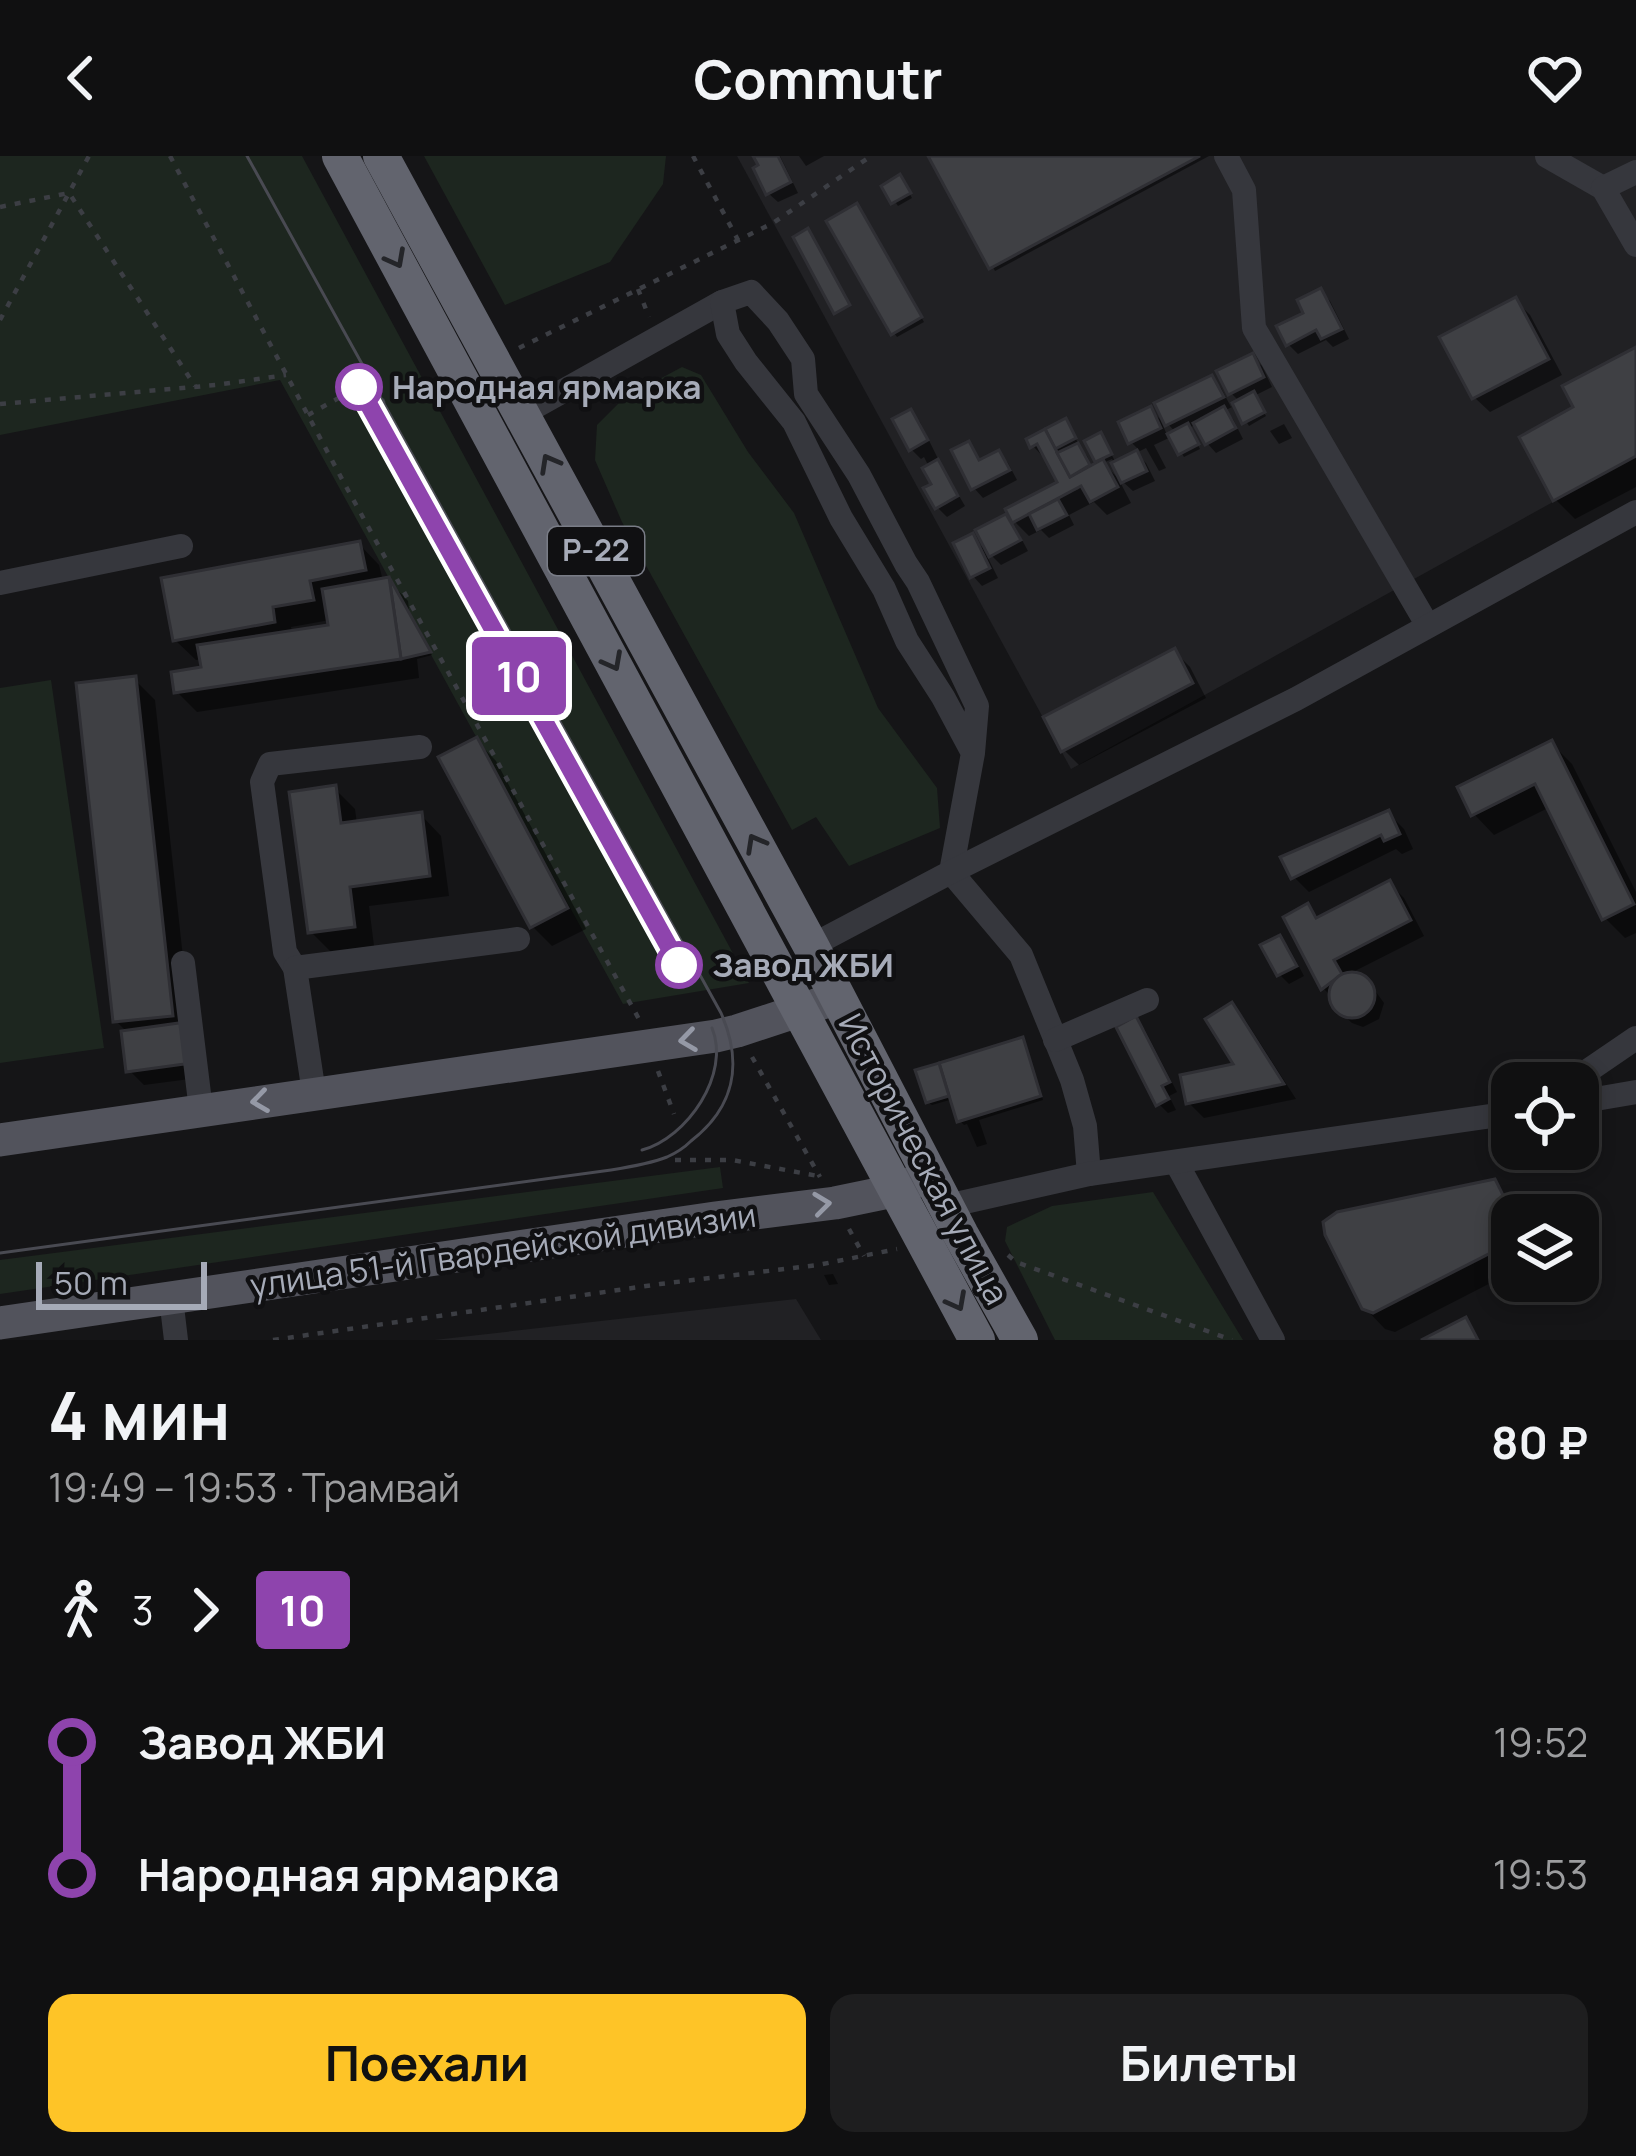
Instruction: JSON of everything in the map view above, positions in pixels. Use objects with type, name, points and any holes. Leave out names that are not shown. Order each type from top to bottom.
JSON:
[{"type":"highway","name":"Историческая улица","points":[[340,156],[800,1010],[925,1190],[1020,1340]]},
{"type":"highway","name":"Историческая улица","points":[[381,156],[837,997],[925,1190],[925,1242],[976,1340]]},
{"type":"main road","points":[[0,1140],[737,1031],[837,997]]},
{"type":"main road","name":"улица 51-й Гвардейской дивизии","points":[[0,1323],[693,1221],[827,1190],[925,1190]]},
{"type":"street","points":[[1226,156],[1244,190],[1254,328],[1428,626]]},
{"type":"street","points":[[1547,156],[1603,188],[1636,245]]},
{"type":"street","points":[[1603,188],[1636,172]]},
{"type":"street","points":[[521,414],[722,302],[751,292],[778,321],[802,358],[806,394],[859,475],[918,582],[977,706],[951,872]]},
{"type":"street","points":[[722,302],[728,334],[794,422],[907,641],[973,753]]},
{"type":"street","points":[[811,946],[1296,699],[1636,512]]},
{"type":"street","points":[[0,584],[181,546]]},
{"type":"street","points":[[884,589],[906,564]]},
{"type":"street","points":[[314,1093],[295,968],[285,952],[262,782],[270,764],[420,747]]},
{"type":"street","points":[[951,872],[1021,955],[1072,1080],[1085,1126],[1089,1174]]},
{"type":"street","points":[[295,968],[518,939]]},
{"type":"street","points":[[183,963],[200,1110]]},
{"type":"street","points":[[1055,1040],[1147,1000]]},
{"type":"street","points":[[1599,1063],[1636,1038]]},
{"type":"street","points":[[1599,1098],[1636,1092]]},
{"type":"street","points":[[925,1190],[1089,1174],[1491,1116]]},
{"type":"street","points":[[1176,1162],[1273,1340]]},
{"type":"street","points":[[171,1298],[176,1340]]},
{"type":"path","points":[[0,320],[89,156]]},
{"type":"path","points":[[170,156],[641,1024]]},
{"type":"path","points":[[693,156],[739,240]]},
{"type":"path","points":[[523,346],[773,223],[871,156]]},
{"type":"path","points":[[0,207],[69,193]]},
{"type":"path","points":[[69,193],[195,386]]},
{"type":"path","points":[[638,290],[658,338]]},
{"type":"path","points":[[0,404],[286,375]]},
{"type":"path","points":[[307,415],[351,391]]},
{"type":"path","points":[[737,1031],[865,1257]]},
{"type":"path","points":[[675,1160],[732,1160],[827,1190]]},
{"type":"path","points":[[272,1340],[865,1257],[925,1242]]},
{"type":"path","points":[[999,1249],[1016,1262],[1232,1340]]},
{"type":"shaded area","points":[[0,156],[302,156],[749,983],[623,1004],[280,380],[0,435]]},
{"type":"shaded area","points":[[424,156],[666,156],[663,184],[610,262],[505,305]]},
{"type":"shaded area","points":[[737,156],[1636,156],[1636,456],[1071,769]]},
{"type":"shaded area","points":[[682,367],[701,375],[748,452],[794,513],[878,708],[937,788],[940,828],[849,866],[816,817],[792,830],[622,522],[595,460],[597,425],[624,398]]},
{"type":"shaded area","points":[[51,680],[104,1048],[0,1063],[0,688]]},
{"type":"shaded area","points":[[720,1167],[723,1188],[0,1294],[0,1260]]},
{"type":"shaded area","points":[[1153,1192],[1243,1340],[1055,1340],[1005,1241],[1007,1227],[1052,1206]]},
{"type":"shaded area","points":[[796,1299],[821,1340],[434,1340]]},
{"type":"building","points":[[753,156],[778,156],[791,182],[766,195],[753,168],[758,165]]},
{"type":"building","points":[[928,156],[1200,156],[989,269]]},
{"type":"building","points":[[900,174],[911,193],[891,204],[881,186]]},
{"type":"building","points":[[857,203],[922,317],[891,335],[826,221]]},
{"type":"building","points":[[808,228],[850,305],[834,314],[793,237]]},
{"type":"building","points":[[1321,288],[1342,329],[1321,339],[1316,330],[1286,346],[1276,326],[1303,313],[1297,300]]},
{"type":"building","points":[[1516,297],[1549,359],[1472,399],[1439,337]]},
{"type":"building","points":[[1636,347],[1636,456],[1553,501],[1519,437],[1573,407],[1562,386]]},
{"type":"building","points":[[1253,353],[1264,377],[1228,395],[1216,371]]},
{"type":"building","points":[[1212,375],[1224,397],[1165,426],[1154,403]]},
{"type":"building","points":[[1254,391],[1265,412],[1242,424],[1232,403]]},
{"type":"building","points":[[1151,406],[1161,428],[1128,444],[1118,422]]},
{"type":"building","points":[[1224,406],[1236,428],[1205,445],[1193,423]]},
{"type":"building","points":[[911,409],[928,440],[909,451],[892,419]]},
{"type":"building","points":[[1066,418],[1076,438],[1055,449],[1045,429]]},
{"type":"building","points":[[1188,423],[1199,444],[1178,455],[1167,434]]},
{"type":"building","points":[[1045,429],[1070,477],[1103,459],[1118,487],[1090,502],[1081,486],[1012,523],[1005,509],[1057,482],[1037,444],[1030,448],[1026,439]]},
{"type":"building","points":[[1101,432],[1112,454],[1095,462],[1084,441]]},
{"type":"building","points":[[969,441],[979,460],[999,450],[1010,470],[971,490],[951,450]]},
{"type":"building","points":[[1078,443],[1090,465],[1070,477],[1057,453]]},
{"type":"building","points":[[1137,450],[1147,471],[1121,483],[1111,463]]},
{"type":"building","points":[[938,459],[958,496],[935,509],[923,488],[931,484],[922,468]]},
{"type":"building","points":[[1058,499],[1067,515],[1037,530],[1029,514]]},
{"type":"building","points":[[1006,514],[1021,540],[989,557],[975,530]]},
{"type":"building","points":[[973,533],[990,568],[970,578],[953,543]]},
{"type":"building","points":[[360,541],[366,570],[310,581],[314,600],[273,607],[275,622],[173,641],[161,578]]},
{"type":"building","points":[[389,577],[431,652],[401,659]]},
{"type":"building","points":[[389,577],[401,659],[174,693],[171,672],[201,667],[197,645],[328,625],[322,589]]},
{"type":"building","points":[[1175,648],[1193,683],[1061,752],[1043,717]]},
{"type":"building","points":[[136,676],[173,1016],[113,1022],[76,683]]},
{"type":"building","points":[[477,737],[568,908],[530,928],[438,757]]},
{"type":"building","points":[[1552,740],[1634,904],[1602,920],[1535,784],[1471,816],[1457,787]]},
{"type":"building","points":[[336,785],[341,823],[422,812],[430,876],[350,887],[355,927],[308,933],[289,792]]},
{"type":"building","points":[[1389,810],[1400,834],[1384,841],[1381,835],[1291,879],[1280,857]]},
{"type":"building","points":[[1390,880],[1411,920],[1334,960],[1342,974],[1321,990],[1283,917],[1308,903],[1316,918]]},
{"type":"building","points":[[1280,935],[1297,966],[1277,976],[1260,945]]},
{"type":"building","points":[[1352,972],[1369,978],[1375,995],[1369,1012],[1352,1018],[1335,1012],[1329,995],[1335,978]]},
{"type":"building","points":[[1232,1002],[1284,1084],[1186,1104],[1180,1075],[1233,1064],[1205,1019]]},
{"type":"building","points":[[1136,1016],[1170,1082],[1162,1086],[1169,1099],[1156,1106],[1116,1027]]},
{"type":"building","points":[[186,1022],[192,1063],[126,1072],[121,1031]]},
{"type":"building","points":[[1023,1037],[1041,1096],[957,1122],[939,1063]]},
{"type":"building","points":[[939,1063],[949,1096],[926,1103],[915,1070]]},
{"type":"building","points":[[1495,1179],[1502,1194],[1491,1194],[1491,1253],[1373,1313],[1362,1309],[1325,1235],[1323,1222],[1337,1212]]},
{"type":"building","points":[[1466,1317],[1478,1340],[1421,1340]]},
{"type":"tram line","points":[[0,1253],[646,1163],[677,1152],[706,1128],[731,1083],[732,1049],[721,1013],[247,156]]},
{"type":"tram line","name":"10","points":[[359,387],[679,965]]},
{"type":"tram line","points":[[642,1150],[675,1132],[701,1102],[715,1065],[712,1028]]},
{"type":"place","name":"Народная ярмарка","points":[[359,387]]},
{"type":"place","name":"Завод ЖБИ","points":[[679,965]]}]
